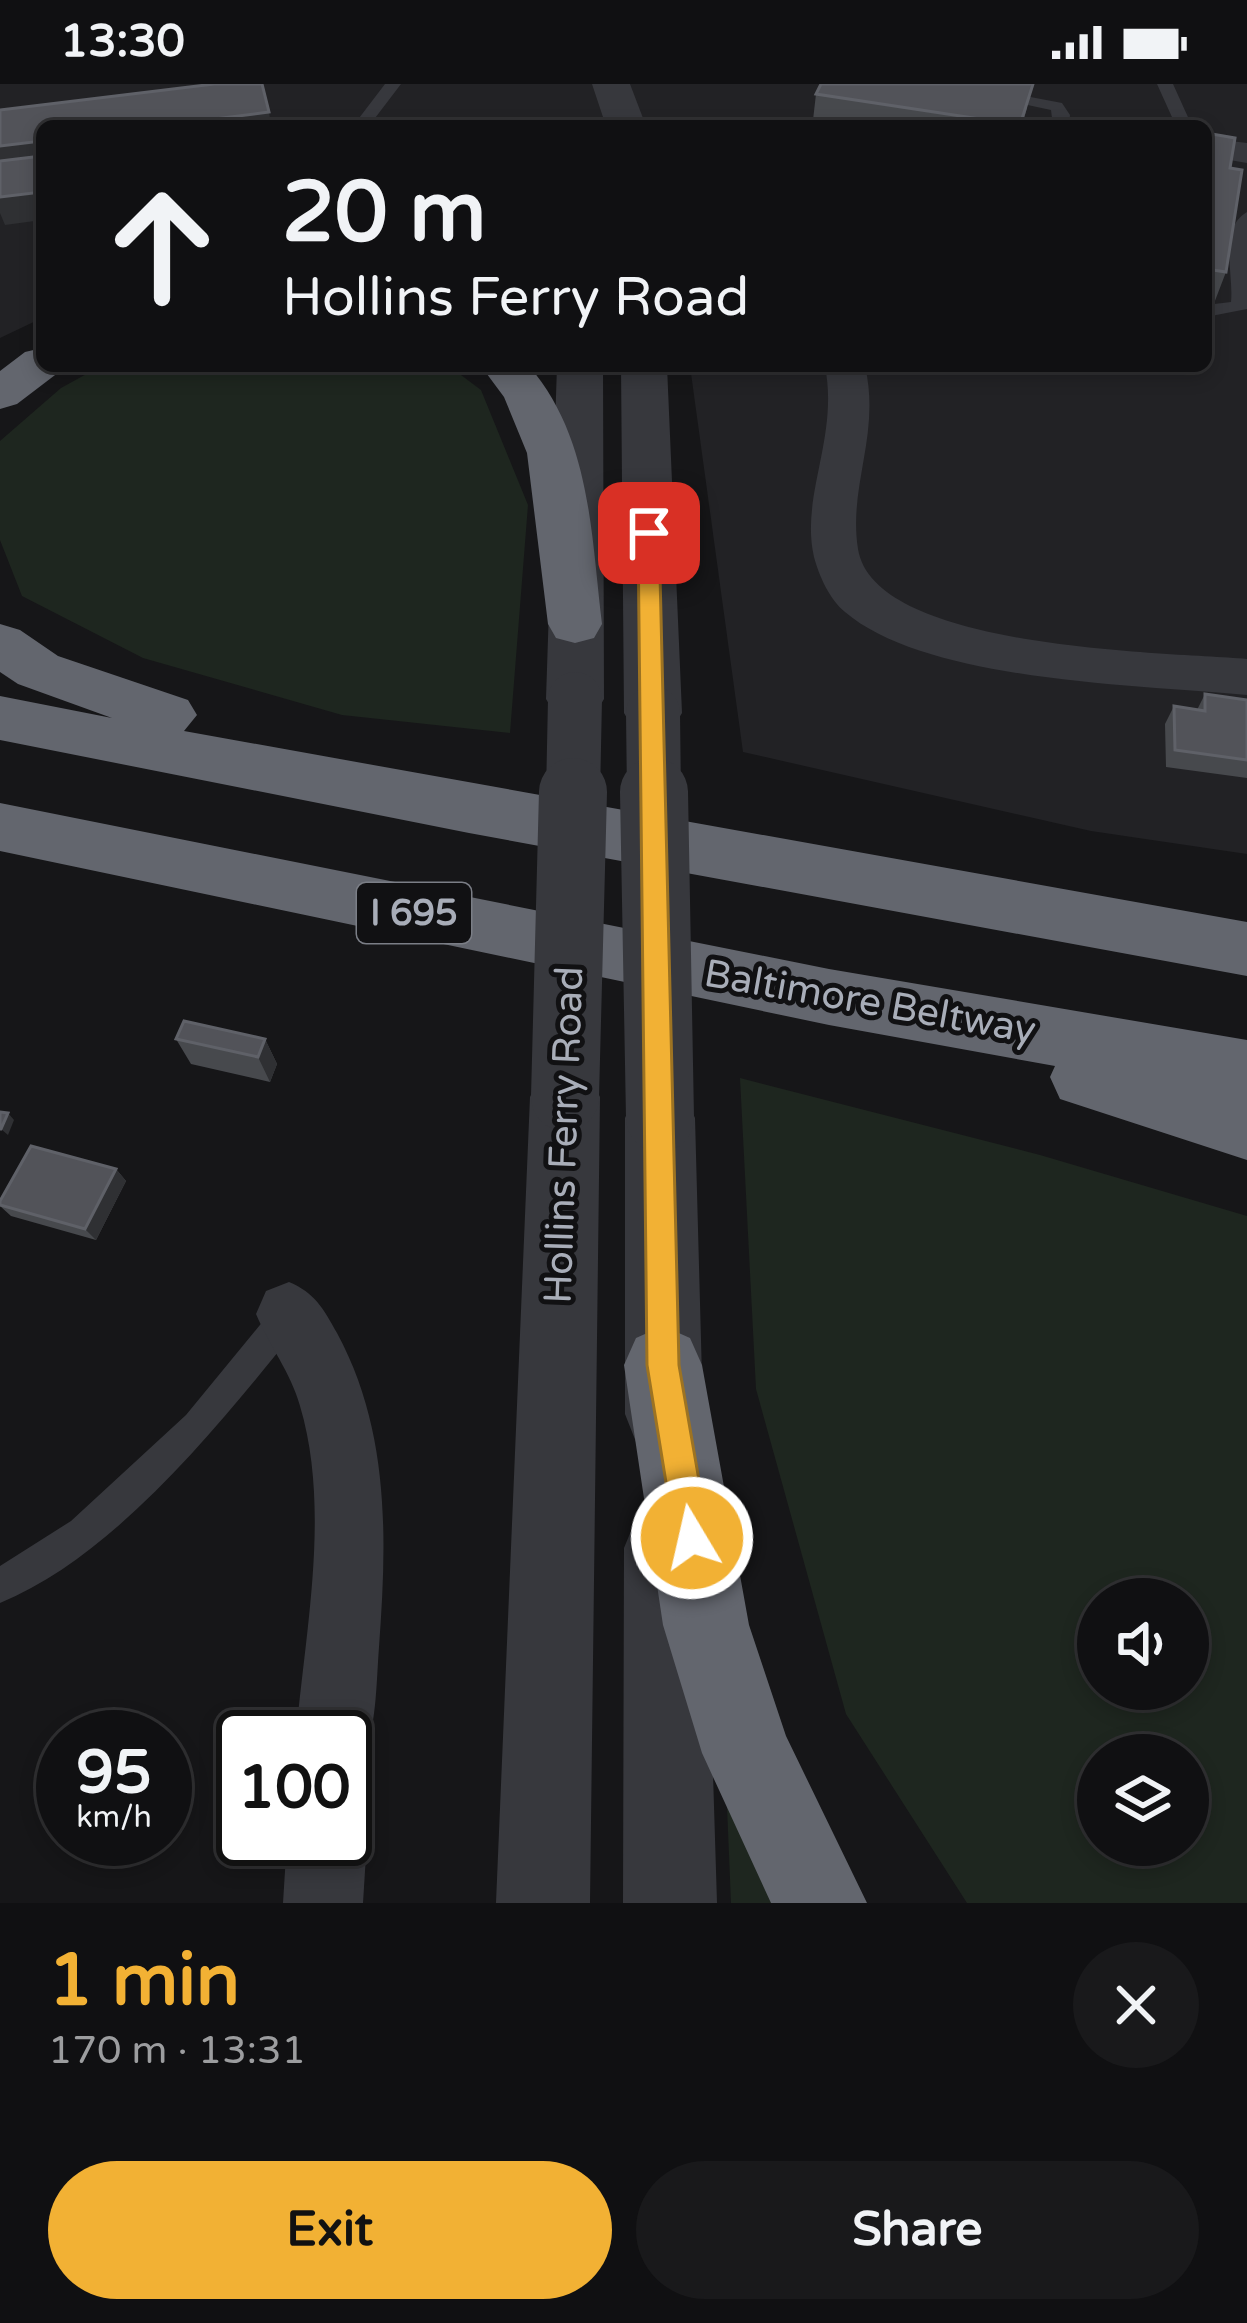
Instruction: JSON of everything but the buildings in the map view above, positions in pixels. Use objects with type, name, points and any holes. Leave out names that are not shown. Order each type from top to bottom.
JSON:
[{"type":"highway","points":[[0,353],[36,333]]},
{"type":"highway","points":[[0,394],[36,367]]},
{"type":"highway","points":[[509,372],[534,402],[550,443],[575,624]]},
{"type":"highway","points":[[0,644],[38,670],[109,697],[469,809]]},
{"type":"highway","points":[[0,718],[469,809],[1247,949]]},
{"type":"highway","name":"Baltimore Beltway","points":[[0,827],[829,997],[1247,1070]]},
{"type":"highway","points":[[829,997],[1247,1128]]},
{"type":"highway","points":[[663,1365],[706,1625],[747,1753],[820,1903]]},
{"type":"street","points":[[588,120],[596,84]]},
{"type":"street","points":[[611,84],[624,120]]},
{"type":"street","points":[[1212,143],[1247,153]]},
{"type":"street","name":"Hollins Ferry Road","points":[[543,1903],[580,372]]},
{"type":"street","points":[[644,372],[670,1903]]},
{"type":"street","points":[[846,372],[855,422],[835,513],[835,548],[844,579],[862,602],[966,643],[1247,677]]},
{"type":"street","points":[[289,1314],[321,1370],[338,1421],[346,1487],[335,1710]]},
{"type":"street","points":[[323,1903],[325,1866]]},
{"type":"lane","points":[[366,120],[393,84]]},
{"type":"lane","points":[[938,84],[1056,106],[1061,120]]},
{"type":"lane","points":[[1165,84],[1188,120]]},
{"type":"lane","points":[[1212,310],[1238,307],[1244,294],[1240,229],[1247,217]]},
{"type":"lane","points":[[0,1586],[83,1534],[181,1442],[289,1314]]},
{"type":"shaded area","points":[[0,84],[1247,84],[1247,854],[1091,831],[743,752],[691,372],[1212,372],[1212,120],[36,120],[36,321],[0,338]]},
{"type":"shaded area","points":[[90,372],[457,372],[481,390],[528,505],[510,733],[342,715],[143,658],[22,596],[0,540],[0,441],[61,388]]},
{"type":"shaded area","points":[[740,1078],[1040,1155],[1247,1216],[1247,1903],[967,1903],[846,1714],[756,1389]]},
{"type":"shaded area","points":[[726,1782],[784,1903],[731,1903]]},
{"type":"route","points":[[649,533],[663,1365],[692,1538]]}]
